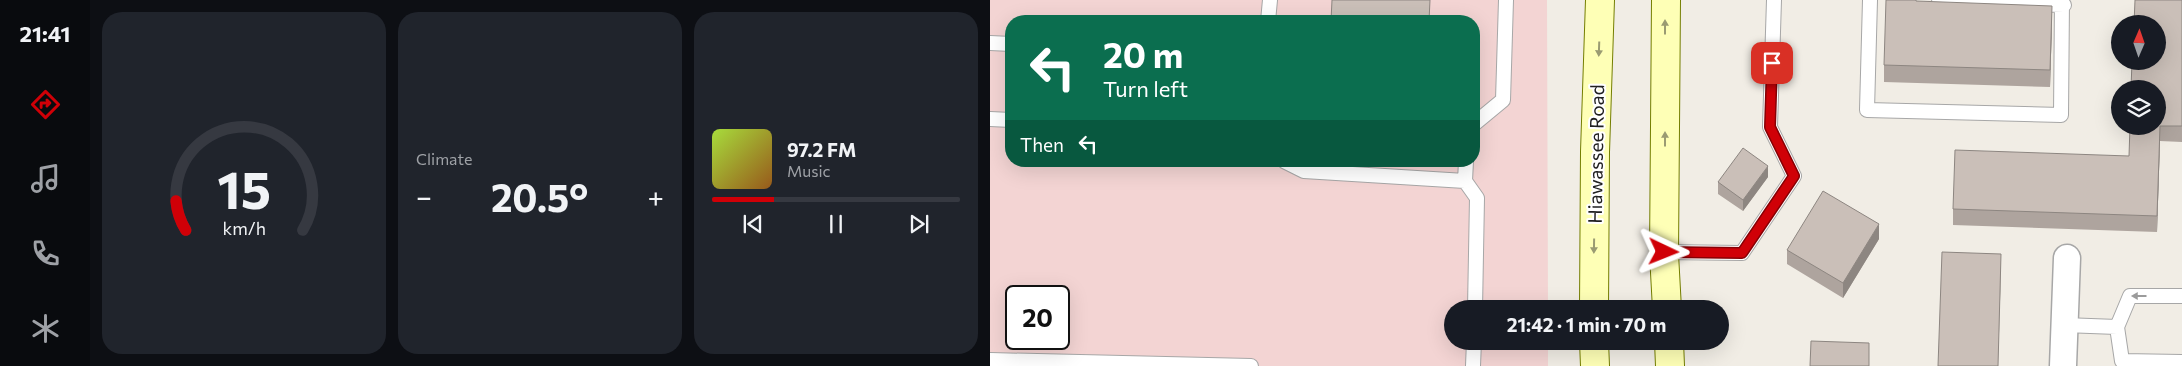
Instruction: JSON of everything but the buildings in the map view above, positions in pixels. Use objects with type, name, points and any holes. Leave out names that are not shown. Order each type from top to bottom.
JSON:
[{"type":"main road","name":"Hiawassee Road","points":[[1594,300],[1595,152],[1600,0]]},
{"type":"main road","points":[[1666,0],[1664,252],[1667,300]]},
{"type":"main road","points":[[1669,350],[1670,366]]},
{"type":"street","points":[[2063,366],[2067,258]]},
{"type":"lane","points":[[1269,15],[1270,0]]},
{"type":"lane","points":[[1480,119],[1503,100],[1506,0]]},
{"type":"lane","points":[[1664,252],[1742,253],[1794,176],[1770,127],[1774,0]]},
{"type":"lane","points":[[1870,0],[1868,110],[2061,115],[2063,2],[1928,2]]},
{"type":"lane","points":[[990,43],[1005,44]]},
{"type":"lane","points":[[990,119],[1005,120]]},
{"type":"lane","points":[[1296,167],[1304,171],[1465,181]]},
{"type":"lane","points":[[1466,167],[1465,181],[1477,198],[1475,300]]},
{"type":"lane","points":[[2182,296],[2130,296],[2117,327],[2122,361],[2182,362]]},
{"type":"lane","points":[[2064,326],[2117,327]]},
{"type":"lane","points":[[1473,366],[1474,350]]},
{"type":"lane","points":[[990,360],[1251,366]]},
{"type":"shaded area","points":[[990,0],[1547,0],[1548,300],[1444,300],[1444,350],[1548,350],[1548,366],[990,366]]},
{"type":"route","points":[[1664,252],[1742,253],[1794,176],[1770,127],[1772,63]]}]
